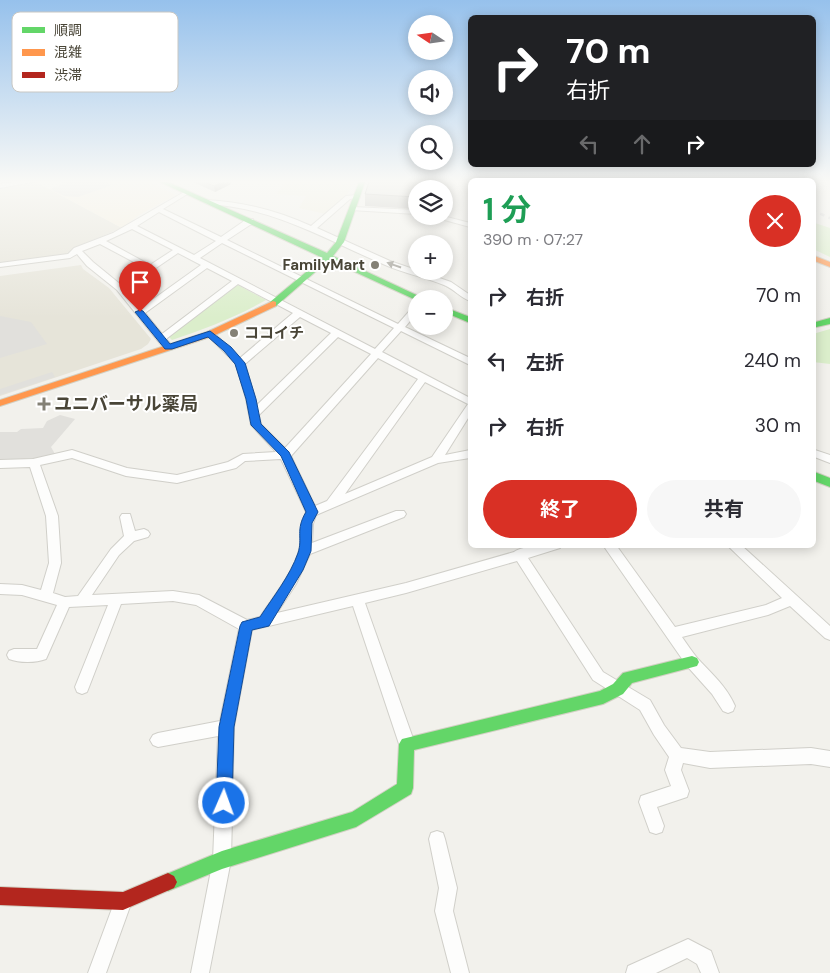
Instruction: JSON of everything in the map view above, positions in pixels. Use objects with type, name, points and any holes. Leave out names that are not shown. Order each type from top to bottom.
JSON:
[{"type":"street","points":[[0,266],[70,256],[77,250],[129,227]]},
{"type":"street","points":[[135,227],[468,401]]},
{"type":"street","points":[[194,227],[468,361]]},
{"type":"street","points":[[195,258],[240,227]]},
{"type":"street","points":[[264,227],[408,293]]},
{"type":"street","points":[[0,404],[164,343],[210,334],[250,316],[276,302],[328,256],[340,242],[346,227]]},
{"type":"street","points":[[313,228],[389,264],[449,285],[468,298]]},
{"type":"street","points":[[100,241],[150,268]]},
{"type":"street","points":[[77,250],[90,264],[120,288],[164,343]]},
{"type":"street","points":[[120,288],[178,250]]},
{"type":"street","points":[[816,259],[830,265]]},
{"type":"street","points":[[140,312],[207,265]]},
{"type":"street","points":[[164,343],[237,281]]},
{"type":"street","points":[[240,363],[299,313]]},
{"type":"street","points":[[453,313],[468,319]]},
{"type":"street","points":[[0,464],[34,463],[72,454],[126,472],[178,478],[232,465],[243,458],[285,454],[408,318]]},
{"type":"street","points":[[816,325],[830,321]]},
{"type":"street","points":[[254,414],[336,333]]},
{"type":"street","points":[[210,334],[228,349],[240,363],[256,425],[285,454],[312,512]]},
{"type":"street","points":[[331,504],[424,378]]},
{"type":"street","points":[[436,460],[468,410]]},
{"type":"street","points":[[264,622],[297,570],[305,551],[306,523],[312,512],[436,460],[468,454]]},
{"type":"street","points":[[816,454],[830,459]]},
{"type":"street","points":[[34,463],[52,516],[55,563],[46,596]]},
{"type":"street","points":[[816,476],[830,472]]},
{"type":"street","points":[[816,477],[830,483]]},
{"type":"street","points":[[305,551],[400,514]]},
{"type":"street","points":[[126,517],[130,537]]},
{"type":"street","points":[[82,600],[115,552],[130,537],[144,534]]},
{"type":"street","points":[[0,590],[22,590],[65,602],[172,596],[199,600],[246,626],[406,588],[544,548]]},
{"type":"street","points":[[611,548],[692,662],[717,689],[728,706]]},
{"type":"street","points":[[736,548],[830,634]]},
{"type":"street","points":[[519,554],[598,676],[645,705],[659,730],[677,754],[710,760],[811,756],[830,759]]},
{"type":"street","points":[[673,633],[768,610],[792,599]]},
{"type":"street","points":[[82,687],[116,600]]},
{"type":"street","points":[[0,896],[123,902],[222,860],[356,819],[405,788],[407,744],[357,600]]},
{"type":"street","points":[[14,655],[41,655],[65,602]]},
{"type":"street","points":[[200,973],[222,860],[226,727],[246,626]]},
{"type":"street","points":[[407,744],[604,697],[618,689],[628,678],[692,662]]},
{"type":"street","points":[[158,740],[226,727]]},
{"type":"street","points":[[656,826],[647,802],[681,791],[673,770],[677,754]]},
{"type":"street","points":[[437,839],[448,888],[444,912],[460,973]]},
{"type":"street","points":[[97,973],[123,902]]},
{"type":"street","points":[[635,973],[688,948],[704,958],[710,973]]},
{"type":"shaded area","points":[[0,227],[122,228],[75,247],[66,254],[0,263]]},
{"type":"shaded area","points":[[81,265],[83,269],[109,288],[151,339],[148,344],[141,349],[0,396],[0,276]]},
{"type":"shaded area","points":[[0,316],[31,322],[47,344],[0,358]]},
{"type":"shaded area","points":[[52,372],[55,377],[0,395],[0,389]]},
{"type":"shaded area","points":[[60,415],[75,419],[51,447],[55,454],[26,461],[0,459],[0,432],[17,432],[21,429],[43,428],[47,421]]},
{"type":"green space","points":[[816,227],[830,228],[830,257],[816,250]]},
{"type":"green space","points":[[238,285],[266,300],[208,327],[172,340],[169,337],[234,286]]},
{"type":"green space","points":[[830,329],[830,364],[816,362],[816,333]]},
{"type":"traffic: fast","points":[[263,227],[408,293]]},
{"type":"traffic: fast","points":[[273,304],[323,263],[340,242],[345,227]]},
{"type":"traffic: fast","points":[[453,313],[468,319]]},
{"type":"traffic: fast","points":[[816,325],[830,321]]},
{"type":"traffic: fast","points":[[816,477],[830,483]]},
{"type":"traffic: fast","points":[[168,882],[222,860],[356,819],[405,788],[407,744],[603,697],[618,689],[628,678],[692,662]]},
{"type":"traffic: slow","points":[[816,259],[830,265]]},
{"type":"traffic: slow","points":[[0,403],[210,334],[273,304]]},
{"type":"traffic: jam","points":[[0,896],[123,901],[168,882]]},
{"type":"place","name":"FamilyMart","points":[[375,265]]},
{"type":"place","name":"ココイチ","points":[[234,333]]},
{"type":"place","name":"ユニバーサル薬局","points":[[44,404]]},
{"type":"route","points":[[140,312],[168,348],[210,334],[228,349],[240,363],[251,399],[256,425],[285,454],[312,512],[306,523],[305,551],[297,570],[264,622],[246,626],[226,727],[224,803]]}]
